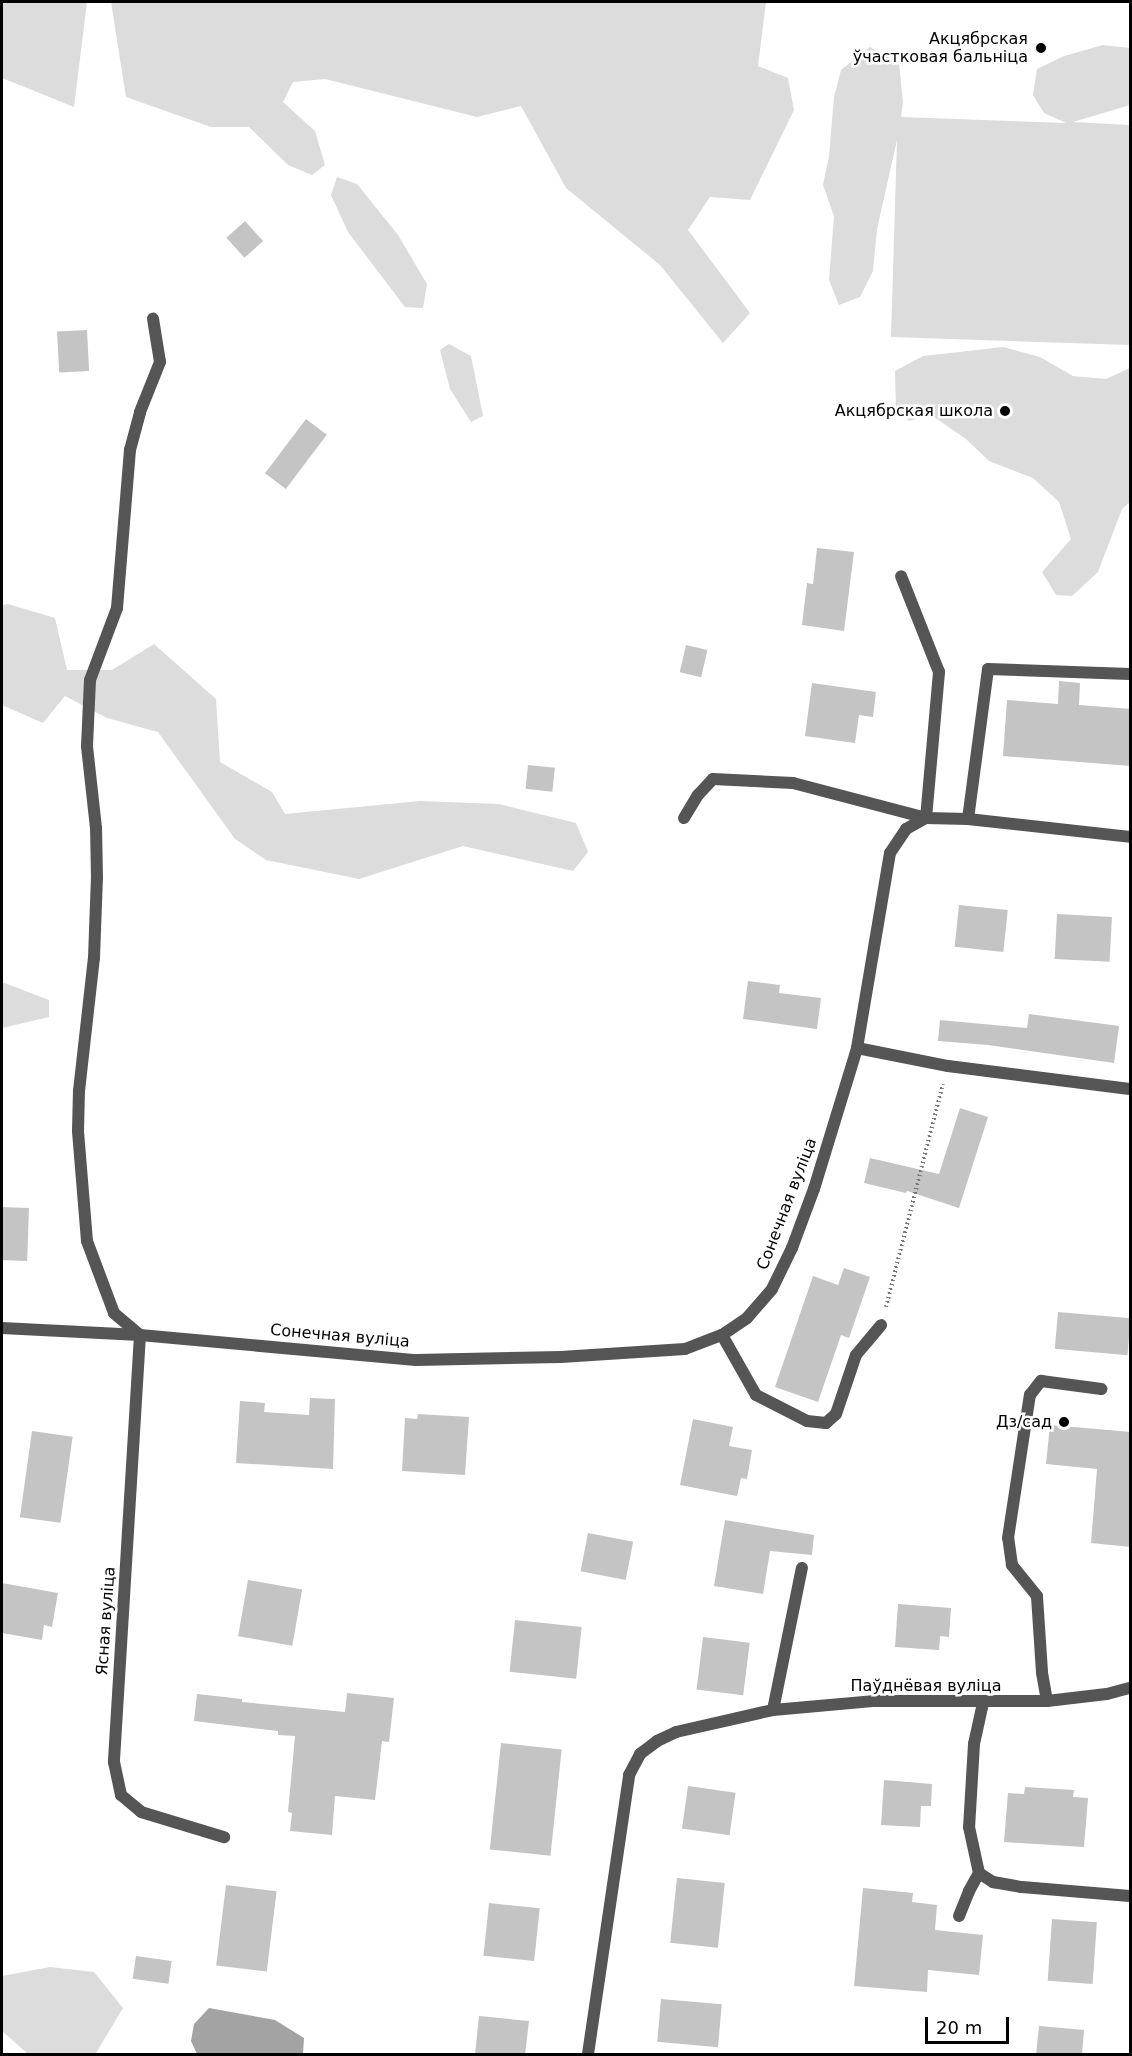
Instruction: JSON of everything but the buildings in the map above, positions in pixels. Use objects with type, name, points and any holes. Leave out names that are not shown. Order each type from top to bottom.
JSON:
[{"type":"street","points":[[140,1335],[114,1313],[87,1241],[78,1131],[79,1090],[94,958],[97,878],[96,828],[87,746],[90,680],[117,608],[130,450],[140,412],[160,362],[153,319]]},
{"type":"street","points":[[901,576],[939,672],[926,818]]},
{"type":"street","points":[[968,819],[988,669],[1131,674]]},
{"type":"street","points":[[684,818],[698,795],[713,779],[793,783],[926,818],[968,819],[1131,837]]},
{"type":"street","name":"Сонечная вуліца","points":[[2,1328],[140,1335],[416,1360],[561,1357],[685,1349],[722,1335],[747,1318],[772,1289],[792,1248],[814,1189],[858,1048],[890,853],[906,829],[926,818]]},
{"type":"street","points":[[858,1048],[948,1066],[1131,1089]]},
{"type":"street","points":[[722,1335],[756,1395],[807,1420],[826,1423],[836,1414],[856,1355],[881,1325]]},
{"type":"street","name":"Ясная вуліца","points":[[140,1335],[114,1762],[121,1795],[141,1812],[225,1838]]},
{"type":"street","points":[[1047,1701],[1042,1672],[1037,1596],[1012,1565],[1008,1538],[1030,1395],[1041,1381],[1101,1389]]},
{"type":"street","points":[[773,1710],[802,1568]]},
{"type":"street","name":"Паўднёвая вуліца","points":[[588,2055],[629,1775],[640,1754],[676,1732],[773,1710],[873,1701],[983,1703],[1047,1701],[1107,1694],[1131,1688]]},
{"type":"street","points":[[959,1916],[979,1873],[969,1827],[974,1744],[983,1703]]},
{"type":"street","points":[[979,1873],[993,1882],[1022,1887],[1131,1896]]},
{"type":"path","points":[[881,1325],[948,1066]]},
{"type":"shaded area","points":[[2,2],[87,2],[74,107],[2,78]]},
{"type":"shaded area","points":[[111,2],[766,2],[758,66],[788,78],[794,110],[750,200],[710,197],[688,230],[750,313],[723,343],[660,265],[566,188],[521,106],[477,117],[325,79],[293,82],[283,102],[315,131],[325,165],[312,175],[288,165],[249,127],[211,127],[126,97]]},
{"type":"shaded area","points":[[1103,45],[1130,48],[1130,105],[1073,122],[1130,125],[1130,345],[891,337],[897,140],[877,229],[873,271],[860,297],[839,305],[829,280],[834,216],[823,185],[829,156],[834,97],[841,70],[870,47],[899,63],[903,102],[901,117],[1066,123],[1044,113],[1033,95],[1037,69],[1064,56]]},
{"type":"shaded area","points":[[337,177],[357,184],[398,235],[427,284],[423,308],[405,307],[348,232],[331,195]]},
{"type":"shaded area","points":[[449,344],[471,356],[483,416],[471,422],[450,389],[440,350]]},
{"type":"shaded area","points":[[1003,347],[1040,357],[1073,376],[1106,379],[1130,368],[1130,502],[1122,509],[1098,572],[1072,596],[1056,595],[1042,572],[1071,539],[1059,502],[1033,478],[989,461],[966,439],[931,415],[909,421],[896,409],[895,371],[923,356]]},
{"type":"shaded area","points":[[8,604],[55,618],[67,670],[112,670],[154,644],[216,699],[220,762],[272,792],[285,814],[420,801],[499,804],[576,823],[588,852],[573,871],[463,846],[359,879],[266,860],[235,839],[158,732],[107,718],[65,696],[43,723],[2,705],[2,605]]},
{"type":"shaded area","points":[[2,982],[49,1000],[49,1017],[2,1028]]},
{"type":"shaded area","points":[[50,1967],[94,1972],[123,2008],[96,2053],[28,2054],[2,2031],[2,1976]]},
{"type":"shaded area","points":[[209,2008],[275,2020],[304,2038],[303,2054],[197,2054],[191,2041],[194,2024]]},
{"type":"place","name":"Акцябрская ўчастковая бальніца","points":[[1041,48]]},
{"type":"place","name":"Акцябрская школа","points":[[1005,411]]},
{"type":"place","name":"Дз/сад","points":[[1064,1422]]}]
